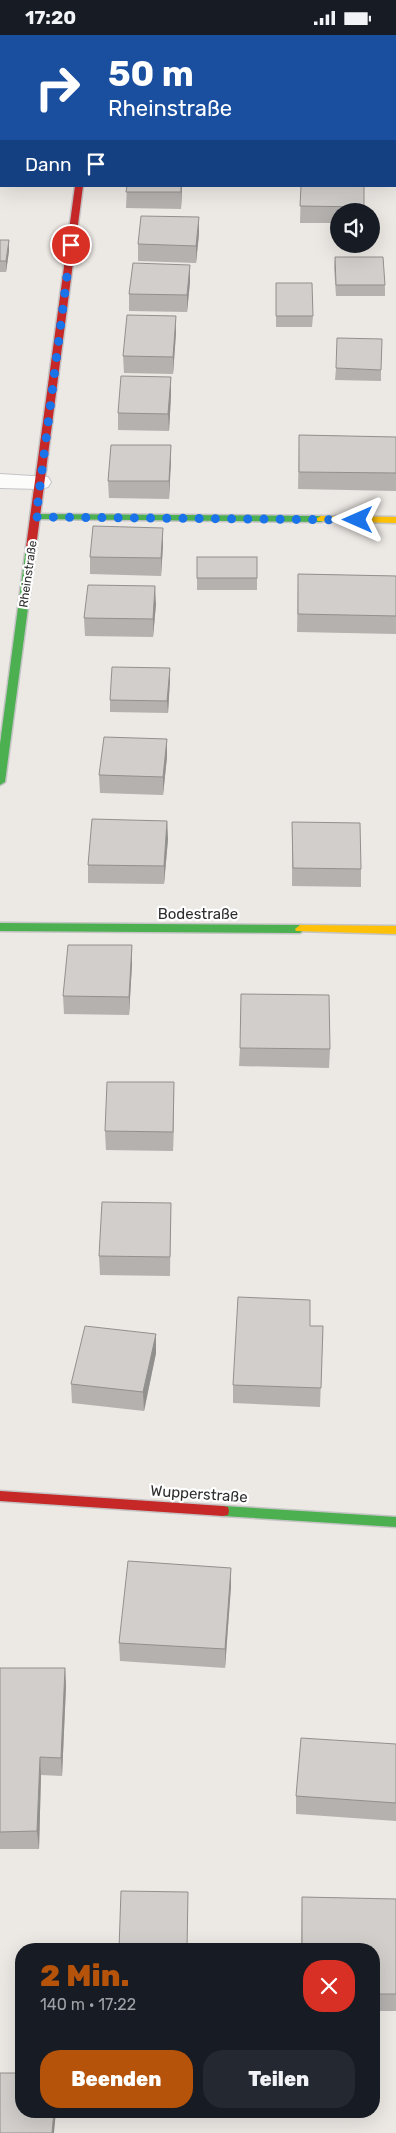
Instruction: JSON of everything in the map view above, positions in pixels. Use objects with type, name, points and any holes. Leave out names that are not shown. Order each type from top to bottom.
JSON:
[{"type":"street","name":"Rheinstraße","points":[[0,782],[79,187]]},
{"type":"street","points":[[0,481],[40,482]]},
{"type":"street","points":[[36,517],[396,520]]},
{"type":"street","name":"Bodestraße","points":[[0,927],[396,930]]},
{"type":"street","name":"Wupperstraße","points":[[0,1495],[396,1522]]},
{"type":"building","points":[[127,187],[181,187],[181,192],[126,192]]},
{"type":"building","points":[[301,187],[364,187],[364,203],[330,203],[330,206],[300,206]]},
{"type":"building","points":[[141,216],[199,217],[196,246],[138,244]]},
{"type":"building","points":[[0,240],[9,240],[6,261],[0,261]]},
{"type":"building","points":[[335,257],[383,257],[385,285],[336,285]]},
{"type":"building","points":[[133,263],[190,265],[187,295],[129,294]]},
{"type":"building","points":[[276,283],[312,283],[313,316],[276,316]]},
{"type":"building","points":[[127,315],[176,316],[173,357],[123,356]]},
{"type":"building","points":[[337,338],[382,339],[381,370],[336,368]]},
{"type":"building","points":[[121,376],[171,377],[168,414],[118,413]]},
{"type":"building","points":[[299,435],[396,437],[396,473],[299,472]]},
{"type":"building","points":[[111,445],[171,445],[169,481],[108,481]]},
{"type":"building","points":[[93,526],[163,528],[161,558],[90,557]]},
{"type":"building","points":[[197,557],[257,557],[257,578],[197,578]]},
{"type":"building","points":[[298,574],[396,576],[396,616],[298,614]]},
{"type":"building","points":[[88,585],[155,586],[153,619],[84,618]]},
{"type":"building","points":[[112,667],[170,668],[167,701],[110,700]]},
{"type":"building","points":[[104,737],[167,739],[163,777],[99,775]]},
{"type":"building","points":[[92,819],[167,821],[164,866],[88,865]]},
{"type":"building","points":[[292,822],[360,823],[361,869],[293,868]]},
{"type":"building","points":[[68,945],[132,945],[129,997],[63,996]]},
{"type":"building","points":[[241,994],[329,995],[330,1049],[240,1048]]},
{"type":"building","points":[[107,1082],[174,1082],[173,1132],[105,1131]]},
{"type":"building","points":[[102,1202],[171,1203],[170,1257],[99,1256]]},
{"type":"building","points":[[238,1297],[310,1300],[310,1326],[323,1326],[321,1388],[233,1385]]},
{"type":"building","points":[[85,1326],[156,1334],[143,1392],[71,1384]]},
{"type":"building","points":[[128,1561],[231,1568],[225,1649],[119,1643]]},
{"type":"building","points":[[0,1668],[65,1668],[61,1758],[40,1757],[37,1831],[0,1832]]},
{"type":"building","points":[[301,1738],[396,1744],[396,1803],[296,1796]]},
{"type":"building","points":[[121,1891],[188,1892],[187,1943],[119,1943]]},
{"type":"building","points":[[302,1897],[396,1899],[396,1994],[380,1994],[380,1943],[302,1943]]},
{"type":"building","points":[[0,2073],[15,2073],[15,2118],[53,2118],[52,2133],[0,2133]]},
{"type":"traffic: fast","points":[[35,517],[321,519]]},
{"type":"traffic: fast","points":[[0,782],[31,547]]},
{"type":"traffic: fast","points":[[0,927],[300,929]]},
{"type":"traffic: fast","points":[[223,1511],[396,1522]]},
{"type":"traffic: slow","points":[[321,519],[396,520]]},
{"type":"traffic: slow","points":[[300,929],[396,930]]},
{"type":"traffic: jam","points":[[31,547],[79,187]]},
{"type":"traffic: jam","points":[[0,1496],[223,1511]]},
{"type":"route","points":[[71,245],[36,517],[358,520]]}]
